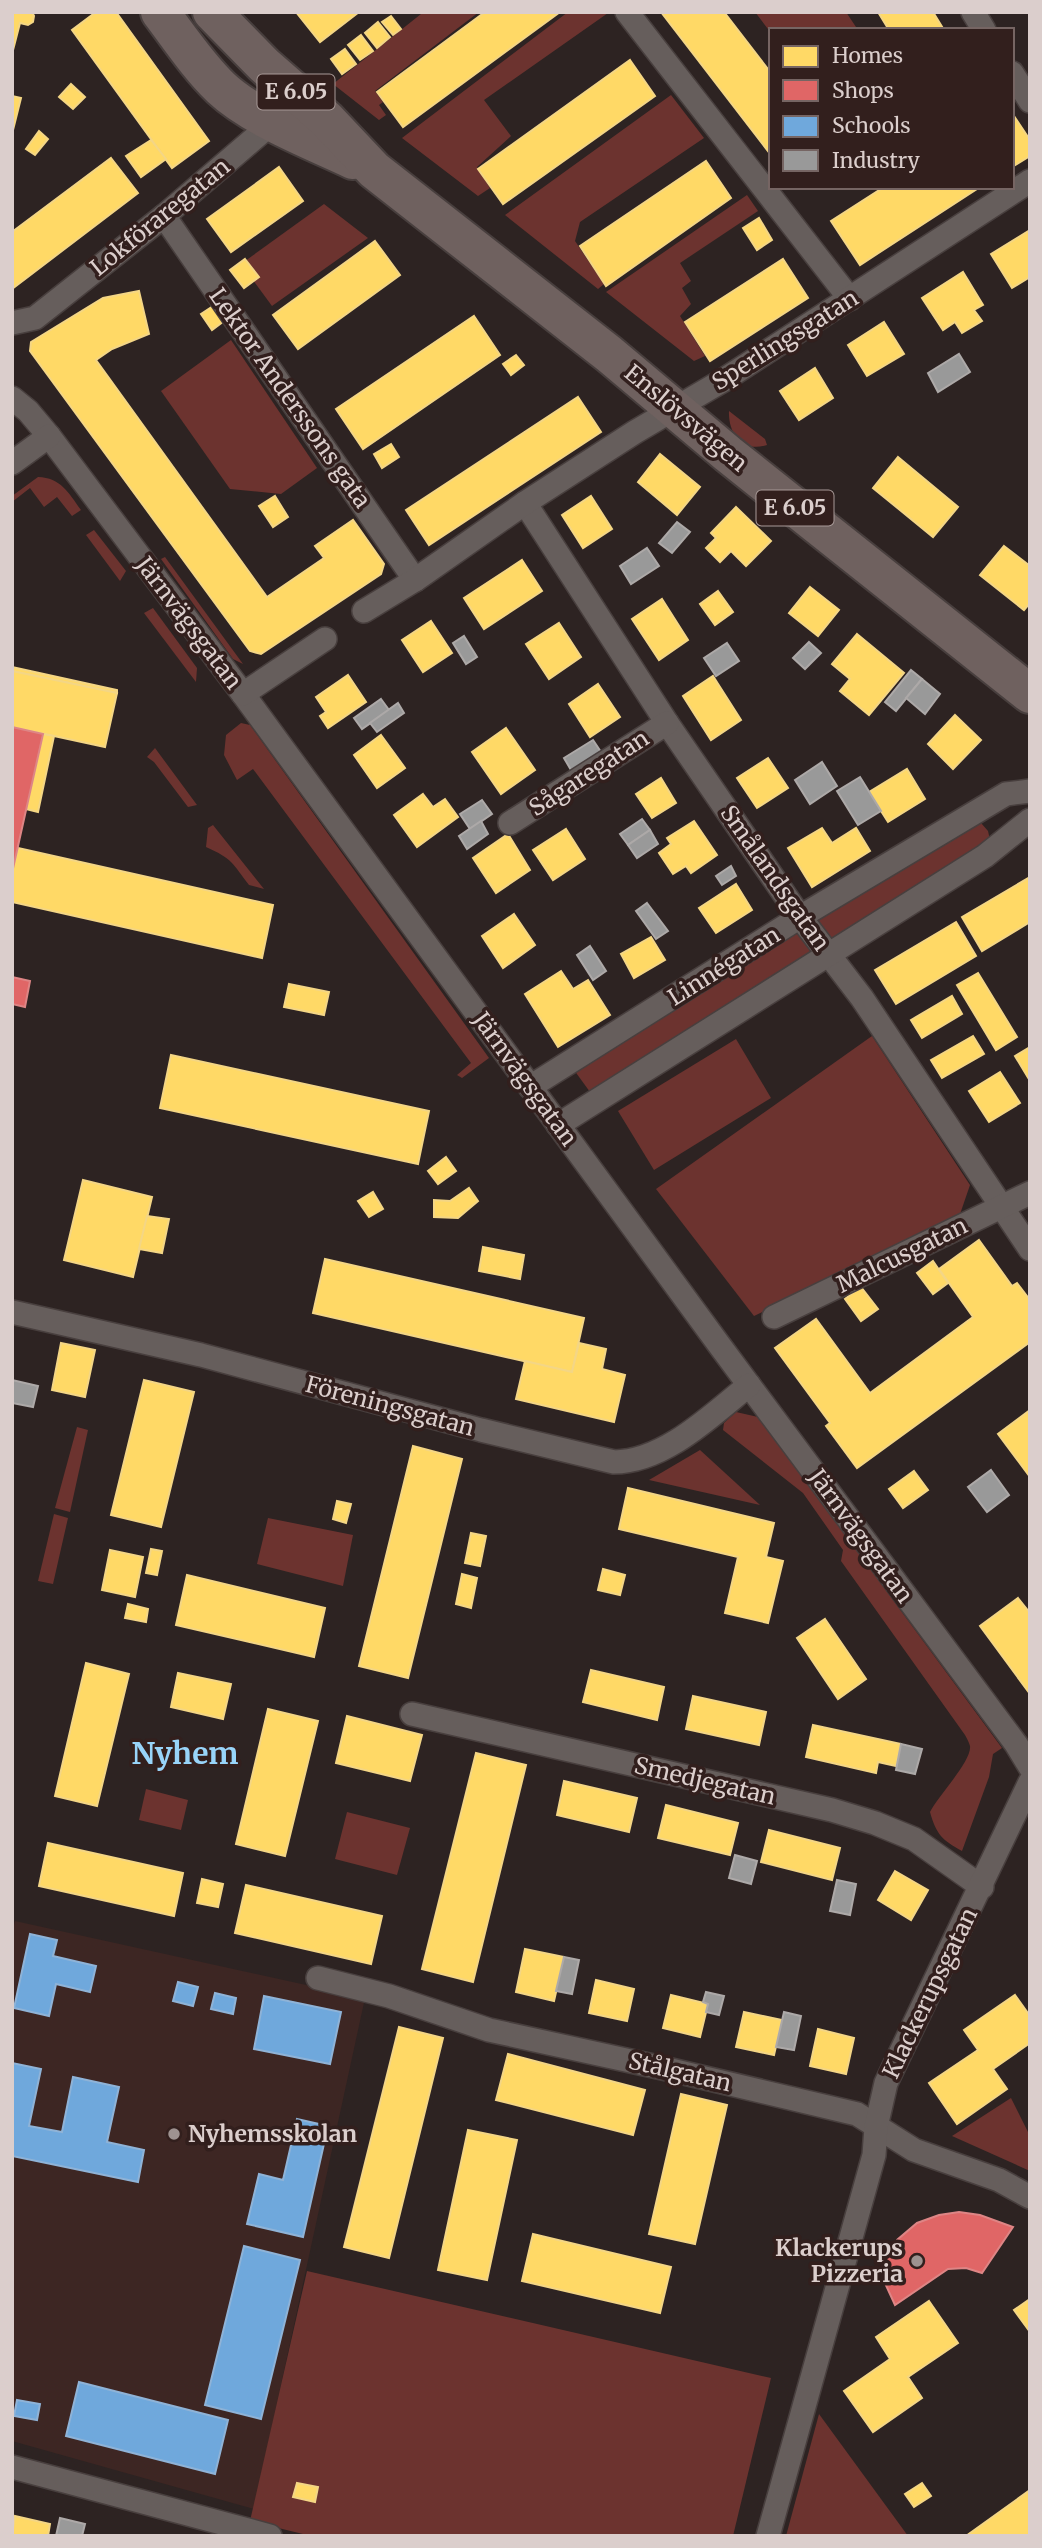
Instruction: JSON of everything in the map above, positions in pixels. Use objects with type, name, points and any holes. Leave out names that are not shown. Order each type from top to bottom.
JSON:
[{"type":"highway","name":"Enslövsvägen","points":[[160,12],[184,43],[221,60],[285,109],[320,145],[374,170]]},
{"type":"highway","name":"Enslövsvägen","points":[[216,14],[285,109],[326,119],[374,170],[1030,694]]},
{"type":"street","points":[[627,12],[850,299]]},
{"type":"street","points":[[972,12],[983,28]]},
{"type":"street","points":[[184,43],[216,14]]},
{"type":"street","points":[[1014,76],[1030,101]]},
{"type":"street","name":"Lokföraregatan","points":[[12,323],[35,318],[164,216],[285,109]]},
{"type":"street","name":"Sperlingsgatan","points":[[364,611],[415,580],[525,503],[850,299],[1030,181]]},
{"type":"street","name":"Lektor Anderssons gata","points":[[164,216],[415,580]]},
{"type":"street","name":"Järnvägsgatan","points":[[12,398],[28,411],[49,436],[243,694],[749,1385],[1016,1744],[1030,1767]]},
{"type":"street","points":[[12,463],[49,436]]},
{"type":"street","name":"Smålandsgatan","points":[[525,503],[667,723],[800,917],[862,998],[1030,1249]]},
{"type":"street","points":[[243,694],[326,639]]},
{"type":"street","name":"Sågaregatan","points":[[510,823],[667,723]]},
{"type":"street","name":"Linnégatan","points":[[530,1087],[800,917],[1006,794],[1030,792]]},
{"type":"street","name":"Linnégatan","points":[[558,1125],[985,856],[1030,820]]},
{"type":"street","name":"Malcusgatan","points":[[774,1317],[1030,1193]]},
{"type":"street","name":"Föreningsgatan","points":[[12,1311],[201,1355],[481,1430],[614,1462],[629,1462],[641,1458],[681,1437],[749,1385]]},
{"type":"street","name":"Smedjegatan","points":[[412,1714],[832,1810],[875,1823],[914,1839],[982,1887]]},
{"type":"street","name":"Klackerupsgatan","points":[[768,2536],[874,2155],[876,2127],[886,2083],[1030,1782]]},
{"type":"street","name":"Stålgatan","points":[[318,1978],[388,1996],[489,2030],[857,2114],[914,2150],[999,2179],[1030,2197]]},
{"type":"street","points":[[12,2467],[270,2536]]},
{"type":"shaded area","points":[[420,12],[479,12],[375,91],[383,102],[379,105],[386,115],[379,120],[333,84],[421,14]]},
{"type":"shaded area","points":[[568,12],[608,13],[484,100],[511,136],[477,167],[490,188],[478,196],[402,138]]},
{"type":"shaded area","points":[[755,12],[846,12],[857,28],[769,28],[769,30]]},
{"type":"shaded area","points":[[671,95],[704,138],[580,222],[575,241],[604,284],[598,289],[505,215]]},
{"type":"shaded area","points":[[747,195],[758,211],[680,263],[691,281],[682,288],[691,304],[680,316],[705,356],[694,361],[606,292]]},
{"type":"shaded area","points":[[324,204],[368,238],[272,306],[241,264]]},
{"type":"shaded area","points":[[231,340],[317,468],[281,494],[230,489],[161,391]]},
{"type":"shaded area","points":[[729,411],[765,439],[767,445],[751,446],[739,440],[731,427]]},
{"type":"shaded area","points":[[38,477],[58,483],[81,510],[72,516],[57,497],[44,507],[30,488],[12,502],[12,496]]},
{"type":"shaded area","points":[[94,530],[126,571],[120,581],[86,535]]},
{"type":"shaded area","points":[[165,557],[243,664],[233,659],[161,559]]},
{"type":"shaded area","points":[[153,608],[197,668],[196,682],[144,613]]},
{"type":"shaded area","points":[[241,723],[250,725],[489,1058],[462,1078],[457,1075],[471,1063],[253,769],[237,780],[224,755],[226,735]]},
{"type":"shaded area","points":[[155,748],[197,805],[188,807],[154,762],[147,757]]},
{"type":"shaded area","points":[[981,823],[988,831],[990,840],[829,943],[817,928],[817,919]]},
{"type":"shaded area","points":[[213,825],[264,889],[249,885],[231,862],[206,847],[208,828]]},
{"type":"shaded area","points":[[799,929],[815,952],[590,1092],[574,1070]]},
{"type":"shaded area","points":[[872,1036],[970,1185],[959,1217],[754,1316],[656,1189]]},
{"type":"shaded area","points":[[736,1039],[771,1098],[654,1170],[618,1111]]},
{"type":"shaded area","points":[[736,1412],[758,1417],[1002,1748],[993,1754],[989,1777],[962,1851],[941,1836],[930,1812],[966,1760],[970,1746],[968,1740],[841,1561],[843,1550],[803,1493],[723,1430],[724,1423]]},
{"type":"shaded area","points":[[77,1427],[88,1430],[70,1512],[55,1508]]},
{"type":"shaded area","points":[[700,1450],[760,1505],[649,1480]]},
{"type":"shaded area","points":[[54,1514],[68,1518],[53,1584],[38,1581]]},
{"type":"shaded area","points":[[268,1518],[353,1535],[343,1586],[257,1564]]},
{"type":"shaded area","points":[[146,1789],[188,1800],[181,1830],[139,1820]]},
{"type":"shaded area","points":[[347,1812],[410,1828],[397,1875],[335,1859]]},
{"type":"shaded area","name":"Nyhemsskolan","points":[[15,1921],[365,1998],[254,2509],[12,2441],[12,1932]]},
{"type":"shaded area","points":[[1011,2098],[1030,2136],[1030,2171],[952,2136]]},
{"type":"shaded area","points":[[307,2271],[771,2378],[733,2536],[311,2536],[250,2521]]},
{"type":"shaded area","points":[[819,2414],[908,2536],[786,2536]]},
{"type":"building: Homes","points":[[12,12],[32,12],[34,16],[33,22],[28,25],[20,23],[12,54]]},
{"type":"building: Homes","points":[[96,12],[116,12],[209,141],[172,168],[72,30]]},
{"type":"building: Homes","points":[[296,12],[359,12],[320,42]]},
{"type":"building: Homes","points":[[485,12],[560,12],[403,127],[377,92]]},
{"type":"building: Homes","points":[[661,12],[724,12],[769,70],[769,152]]},
{"type":"building: Homes","points":[[878,12],[933,12],[943,28],[888,28]]},
{"type":"building: Homes","points":[[391,16],[401,29],[393,35],[382,22]]},
{"type":"building: Homes","points":[[378,22],[390,37],[377,48],[365,33]]},
{"type":"building: Homes","points":[[361,35],[373,51],[360,60],[348,45]]},
{"type":"building: Homes","points":[[345,49],[356,64],[342,74],[331,59]]},
{"type":"building: Homes","points":[[630,60],[655,96],[503,204],[478,169]]},
{"type":"building: Homes","points":[[71,84],[85,97],[73,109],[59,97]]},
{"type":"building: Homes","points":[[12,96],[21,98],[12,134]]},
{"type":"building: Homes","points":[[1014,116],[1030,140],[1030,156],[1014,166]]},
{"type":"building: Homes","points":[[39,131],[48,139],[35,155],[26,149]]},
{"type":"building: Homes","points":[[151,140],[166,159],[141,177],[126,156]]},
{"type":"building: Homes","points":[[111,158],[138,193],[12,289],[12,232]]},
{"type":"building: Homes","points":[[706,161],[731,198],[606,286],[580,246]]},
{"type":"building: Homes","points":[[279,167],[303,201],[231,252],[207,219]]},
{"type":"building: Homes","points":[[881,189],[977,189],[860,265],[831,221]]},
{"type":"building: Homes","points":[[759,218],[772,240],[757,250],[743,228]]},
{"type":"building: Homes","points":[[1030,230],[1030,277],[1012,288],[991,254]]},
{"type":"building: Homes","points":[[375,241],[400,275],[298,349],[273,315]]},
{"type":"building: Homes","points":[[245,259],[259,277],[244,288],[230,270]]},
{"type":"building: Homes","points":[[783,259],[808,298],[710,361],[685,322]]},
{"type":"building: Homes","points":[[963,272],[983,305],[974,310],[982,321],[962,333],[955,322],[943,330],[922,298]]},
{"type":"building: Homes","points":[[139,291],[149,334],[112,349],[96,360],[267,597],[324,558],[315,546],[353,520],[384,564],[381,574],[261,654],[250,651],[30,351],[31,342],[103,298]]},
{"type":"building: Homes","points":[[213,306],[224,321],[212,330],[201,314]]},
{"type":"building: Homes","points":[[474,316],[500,355],[363,449],[336,409]]},
{"type":"building: Homes","points":[[884,322],[904,354],[867,376],[848,345]]},
{"type":"building: Homes","points":[[516,355],[524,365],[511,375],[503,364]]},
{"type":"building: Homes","points":[[815,368],[833,398],[799,420],[780,391]]},
{"type":"building: Homes","points":[[578,397],[601,432],[429,545],[406,510]]},
{"type":"building: Homes","points":[[391,444],[399,457],[382,468],[374,454]]},
{"type":"building: Homes","points":[[660,454],[700,487],[677,515],[638,482]]},
{"type":"building: Homes","points":[[898,457],[958,507],[933,537],[873,488]]},
{"type":"building: Homes","points":[[275,496],[288,517],[273,527],[259,506]]},
{"type":"building: Homes","points":[[591,496],[612,529],[583,548],[562,515]]},
{"type":"building: Homes","points":[[736,507],[771,541],[746,566],[731,551],[720,562],[706,548],[716,538],[711,533]]},
{"type":"building: Homes","points":[[1004,546],[1030,566],[1030,603],[1024,610],[980,575]]},
{"type":"building: Homes","points":[[522,560],[542,591],[484,629],[464,598]]},
{"type":"building: Homes","points":[[810,587],[839,610],[818,636],[789,613]]},
{"type":"building: Homes","points":[[718,591],[733,612],[715,625],[700,604]]},
{"type":"building: Homes","points":[[662,599],[688,640],[659,660],[632,619]]},
{"type":"building: Homes","points":[[431,621],[452,653],[423,672],[402,640]]},
{"type":"building: Homes","points":[[559,623],[581,657],[549,679],[526,644]]},
{"type":"building: Homes","points":[[857,634],[904,673],[869,715],[840,691],[850,679],[832,664]]},
{"type":"building: Homes","points":[[12,667],[117,690],[117,693],[12,671]]},
{"type":"building: Homes","points":[[12,671],[117,693],[105,747],[12,727]]},
{"type":"building: Homes","points":[[348,675],[366,702],[328,728],[320,716],[326,712],[316,697]]},
{"type":"building: Homes","points":[[713,676],[741,720],[711,740],[683,696]]},
{"type":"building: Homes","points":[[598,684],[620,717],[590,737],[569,704]]},
{"type":"building: Homes","points":[[955,715],[981,740],[953,769],[928,744]]},
{"type":"building: Homes","points":[[506,728],[535,770],[501,794],[472,752]]},
{"type":"building: Homes","points":[[43,734],[54,736],[38,812],[26,809]]},
{"type":"building: Homes","points":[[381,735],[405,768],[377,788],[354,755]]},
{"type":"building: Homes","points":[[768,758],[788,788],[757,808],[737,778]]},
{"type":"building: Homes","points":[[907,769],[925,799],[888,822],[869,792]]},
{"type":"building: Homes","points":[[661,778],[676,803],[652,818],[636,794]]},
{"type":"building: Homes","points":[[423,794],[433,807],[445,799],[458,817],[417,847],[394,815]]},
{"type":"building: Homes","points":[[694,821],[717,855],[691,873],[686,866],[673,874],[659,853],[671,844],[667,838]]},
{"type":"building: Homes","points":[[822,828],[832,843],[856,828],[870,851],[812,887],[788,848]]},
{"type":"building: Homes","points":[[566,829],[585,859],[553,880],[533,850]]},
{"type":"building: Homes","points":[[508,834],[530,870],[496,893],[473,858]]},
{"type":"building: Homes","points":[[18,848],[273,905],[262,958],[12,902],[12,873]]},
{"type":"building: Homes","points":[[1030,877],[1030,922],[982,951],[962,917]]},
{"type":"building: Homes","points":[[736,884],[752,910],[716,933],[699,908]]},
{"type":"building: Homes","points":[[514,914],[535,945],[503,968],[482,936]]},
{"type":"building: Homes","points":[[956,922],[976,956],[896,1004],[875,970]]},
{"type":"building: Homes","points":[[651,937],[665,960],[634,978],[621,954]]},
{"type":"building: Homes","points":[[561,971],[573,989],[588,980],[610,1015],[558,1047],[525,994]]},
{"type":"building: Homes","points":[[978,973],[1017,1037],[996,1050],[957,985]]},
{"type":"building: Homes","points":[[289,984],[329,992],[324,1015],[284,1007]]},
{"type":"building: Homes","points":[[952,996],[962,1014],[922,1038],[911,1020]]},
{"type":"building: Homes","points":[[973,1036],[984,1054],[942,1078],[931,1060]]},
{"type":"building: Homes","points":[[1030,1047],[1030,1081],[1015,1056]]},
{"type":"building: Homes","points":[[171,1055],[429,1111],[418,1164],[160,1108]]},
{"type":"building: Homes","points":[[1000,1072],[1020,1103],[989,1122],[969,1091]]},
{"type":"building: Homes","points":[[446,1157],[456,1171],[438,1184],[428,1171]]},
{"type":"building: Homes","points":[[83,1180],[152,1197],[133,1277],[64,1260]]},
{"type":"building: Homes","points":[[469,1188],[478,1201],[458,1218],[434,1217],[434,1200],[450,1201]]},
{"type":"building: Homes","points":[[373,1192],[383,1209],[369,1217],[358,1201]]},
{"type":"building: Homes","points":[[147,1216],[169,1219],[162,1253],[139,1249]]},
{"type":"building: Homes","points":[[979,1240],[1012,1286],[1017,1283],[1030,1300],[1030,1342],[857,1468],[826,1426],[830,1423],[775,1348],[816,1319],[870,1393],[973,1317],[939,1269]]},
{"type":"building: Homes","points":[[483,1247],[524,1255],[520,1279],[479,1271]]},
{"type":"building: Homes","points":[[325,1259],[584,1318],[572,1372],[313,1313]]},
{"type":"building: Homes","points":[[933,1261],[948,1283],[933,1294],[917,1273]]},
{"type":"building: Homes","points":[[861,1287],[878,1309],[861,1321],[845,1299]]},
{"type":"building: Homes","points":[[61,1343],[95,1350],[85,1397],[52,1390]]},
{"type":"building: Homes","points":[[579,1343],[606,1349],[602,1369],[625,1375],[614,1422],[516,1399],[525,1361],[572,1372]]},
{"type":"building: Homes","points":[[144,1380],[194,1392],[161,1527],[111,1515]]},
{"type":"building: Homes","points":[[1030,1410],[1030,1477],[998,1434]]},
{"type":"building: Homes","points":[[413,1446],[462,1459],[408,1678],[359,1666]]},
{"type":"building: Homes","points":[[914,1471],[928,1490],[903,1508],[889,1489]]},
{"type":"building: Homes","points":[[628,1488],[774,1523],[766,1557],[783,1561],[768,1623],[725,1613],[738,1557],[619,1529]]},
{"type":"building: Homes","points":[[337,1501],[351,1504],[346,1523],[333,1519]]},
{"type":"building: Homes","points":[[471,1533],[486,1536],[480,1566],[465,1563]]},
{"type":"building: Homes","points":[[151,1549],[162,1551],[157,1575],[146,1573]]},
{"type":"building: Homes","points":[[110,1550],[143,1557],[135,1597],[102,1590]]},
{"type":"building: Homes","points":[[603,1569],[625,1575],[620,1595],[598,1590]]},
{"type":"building: Homes","points":[[462,1574],[477,1578],[471,1608],[456,1604]]},
{"type":"building: Homes","points":[[187,1575],[325,1608],[314,1657],[176,1625]]},
{"type":"building: Homes","points":[[1018,1598],[1030,1613],[1030,1694],[980,1626]]},
{"type":"building: Homes","points":[[128,1604],[148,1609],[146,1622],[125,1618]]},
{"type":"building: Homes","points":[[825,1619],[866,1679],[838,1699],[797,1638]]},
{"type":"building: Homes","points":[[86,1663],[129,1674],[97,1806],[55,1796]]},
{"type":"building: Homes","points":[[591,1670],[664,1687],[657,1720],[583,1702]]},
{"type":"building: Homes","points":[[178,1673],[231,1684],[223,1719],[171,1707]]},
{"type":"building: Homes","points":[[693,1696],[766,1712],[759,1745],[686,1729]]},
{"type":"building: Homes","points":[[268,1709],[318,1721],[285,1856],[236,1844]]},
{"type":"building: Homes","points":[[347,1716],[422,1735],[410,1781],[336,1763]]},
{"type":"building: Homes","points":[[813,1725],[901,1744],[896,1766],[878,1762],[876,1773],[806,1757]]},
{"type":"building: Homes","points":[[476,1753],[526,1765],[473,1982],[422,1969]]},
{"type":"building: Homes","points":[[564,1781],[637,1798],[629,1832],[557,1815]]},
{"type":"building: Homes","points":[[666,1805],[738,1823],[730,1855],[658,1838]]},
{"type":"building: Homes","points":[[769,1830],[840,1848],[832,1880],[761,1862]]},
{"type":"building: Homes","points":[[48,1843],[183,1873],[174,1916],[39,1886]]},
{"type":"building: Homes","points":[[895,1871],[928,1890],[911,1920],[878,1900]]},
{"type":"building: Homes","points":[[202,1879],[223,1884],[218,1907],[197,1903]]},
{"type":"building: Homes","points":[[246,1885],[382,1916],[371,1964],[235,1933]]},
{"type":"building: Homes","points":[[525,1949],[564,1957],[554,2001],[516,1992]]},
{"type":"building: Homes","points":[[596,1980],[634,1989],[627,2021],[589,2013]]},
{"type":"building: Homes","points":[[671,1995],[708,2004],[700,2037],[663,2028]]},
{"type":"building: Homes","points":[[1015,1995],[1030,2016],[1030,2043],[993,2069],[1007,2089],[957,2124],[929,2083],[978,2050],[964,2030]]},
{"type":"building: Homes","points":[[744,2012],[782,2020],[774,2055],[736,2047]]},
{"type":"building: Homes","points":[[399,2027],[443,2038],[389,2258],[344,2247]]},
{"type":"building: Homes","points":[[818,2029],[854,2038],[846,2074],[810,2066]]},
{"type":"building: Homes","points":[[508,2054],[645,2090],[633,2135],[496,2100]]},
{"type":"building: Homes","points":[[681,2094],[727,2105],[695,2244],[649,2234]]},
{"type":"building: Homes","points":[[468,2130],[517,2140],[487,2280],[438,2270]]},
{"type":"building: Homes","points":[[533,2234],[671,2267],[660,2313],[522,2281]]},
{"type":"building: Homes","points":[[1030,2299],[1030,2332],[1014,2310]]},
{"type":"building: Homes","points":[[929,2301],[958,2343],[908,2377],[922,2398],[873,2432],[844,2391],[890,2359],[876,2337]]},
{"type":"building: Homes","points":[[297,2483],[318,2487],[315,2502],[293,2497]]},
{"type":"building: Homes","points":[[922,2483],[931,2496],[914,2507],[905,2494]]},
{"type":"building: Homes","points":[[1030,2490],[1030,2536],[966,2536]]},
{"type":"building: Homes","points":[[15,2516],[50,2524],[48,2536],[12,2536]]},
{"type":"building: Shops","points":[[12,727],[43,734],[12,873]]},
{"type":"building: Shops","points":[[12,977],[30,981],[25,1007],[12,1004]]},
{"type":"building: Shops","points":[[959,2212],[980,2215],[1013,2227],[982,2273],[966,2268],[948,2269],[895,2305],[884,2281],[885,2261],[897,2240],[917,2223],[939,2215]]},
{"type":"building: Schools","points":[[30,1934],[57,1940],[53,1956],[96,1966],[90,1992],[56,1984],[49,2016],[14,2008]]},
{"type":"building: Schools","points":[[178,1982],[198,1987],[193,2006],[173,2001]]},
{"type":"building: Schools","points":[[215,1993],[236,1998],[233,2014],[211,2009]]},
{"type":"building: Schools","points":[[264,1996],[341,2012],[330,2064],[254,2049]]},
{"type":"building: Schools","points":[[12,2063],[41,2069],[29,2126],[62,2132],[73,2077],[119,2087],[107,2142],[144,2150],[138,2182],[12,2156]]},
{"type":"building: Schools","points":[[297,2119],[328,2126],[303,2237],[247,2224],[259,2174],[283,2180]]},
{"type":"building: Schools","points":[[244,2246],[300,2260],[261,2419],[205,2405]]},
{"type":"building: Schools","points":[[79,2382],[228,2420],[215,2474],[66,2436]]},
{"type":"building: Schools","points":[[17,2400],[40,2404],[37,2420],[14,2416]]},
{"type":"building: Industry","points":[[959,354],[970,372],[938,392],[928,373]]},
{"type":"building: Industry","points":[[677,522],[690,532],[672,553],[659,543]]},
{"type":"building: Industry","points":[[647,548],[659,566],[631,584],[620,566]]},
{"type":"building: Industry","points":[[464,636],[477,657],[466,664],[453,643]]},
{"type":"building: Industry","points":[[809,642],[821,653],[805,669],[793,658]]},
{"type":"building: Industry","points":[[727,643],[739,661],[716,676],[704,658]]},
{"type":"building: Industry","points":[[911,670],[922,679],[896,711],[885,702]]},
{"type":"building: Industry","points":[[922,679],[940,694],[925,714],[906,698]]},
{"type":"building: Industry","points":[[381,699],[389,710],[362,729],[354,718]]},
{"type":"building: Industry","points":[[398,703],[404,713],[377,732],[370,723]]},
{"type":"building: Industry","points":[[593,740],[601,752],[571,770],[564,758]]},
{"type":"building: Industry","points":[[822,762],[837,786],[810,804],[795,780]]},
{"type":"building: Industry","points":[[860,777],[881,811],[858,825],[837,791]]},
{"type":"building: Industry","points":[[482,800],[492,814],[470,829],[460,814]]},
{"type":"building: Industry","points":[[642,819],[650,830],[628,845],[620,834]]},
{"type":"building: Industry","points":[[481,821],[488,834],[467,849],[459,836]]},
{"type":"building: Industry","points":[[650,830],[658,844],[637,858],[628,845]]},
{"type":"building: Industry","points":[[731,866],[736,876],[722,885],[716,876]]},
{"type":"building: Industry","points":[[647,903],[668,931],[656,939],[636,911]]},
{"type":"building: Industry","points":[[590,946],[606,971],[593,980],[577,955]]},
{"type":"building: Industry","points":[[12,1380],[38,1386],[33,1407],[12,1403]]},
{"type":"building: Industry","points":[[991,1470],[1009,1495],[987,1512],[968,1487]]},
{"type":"building: Industry","points":[[901,1744],[922,1749],[915,1774],[896,1770]]},
{"type":"building: Industry","points":[[735,1855],[757,1861],[751,1884],[729,1878]]},
{"type":"building: Industry","points":[[837,1880],[856,1884],[850,1915],[830,1911]]},
{"type":"building: Industry","points":[[564,1957],[579,1960],[572,1994],[556,1991]]},
{"type":"building: Industry","points":[[706,1992],[724,1996],[719,2015],[706,2012],[708,2004],[703,2002]]},
{"type":"building: Industry","points":[[784,2012],[801,2016],[794,2050],[776,2047]]},
{"type":"building: Industry","points":[[60,2518],[85,2524],[82,2536],[56,2536]]},
{"type":"place","name":"Nyhemsskolan","points":[[174,2134]]},
{"type":"place","name":"Klackerups Pizzeria","points":[[917,2261]]},
{"type":"district","name":"Nyhem","points":[[185,1754]]}]
